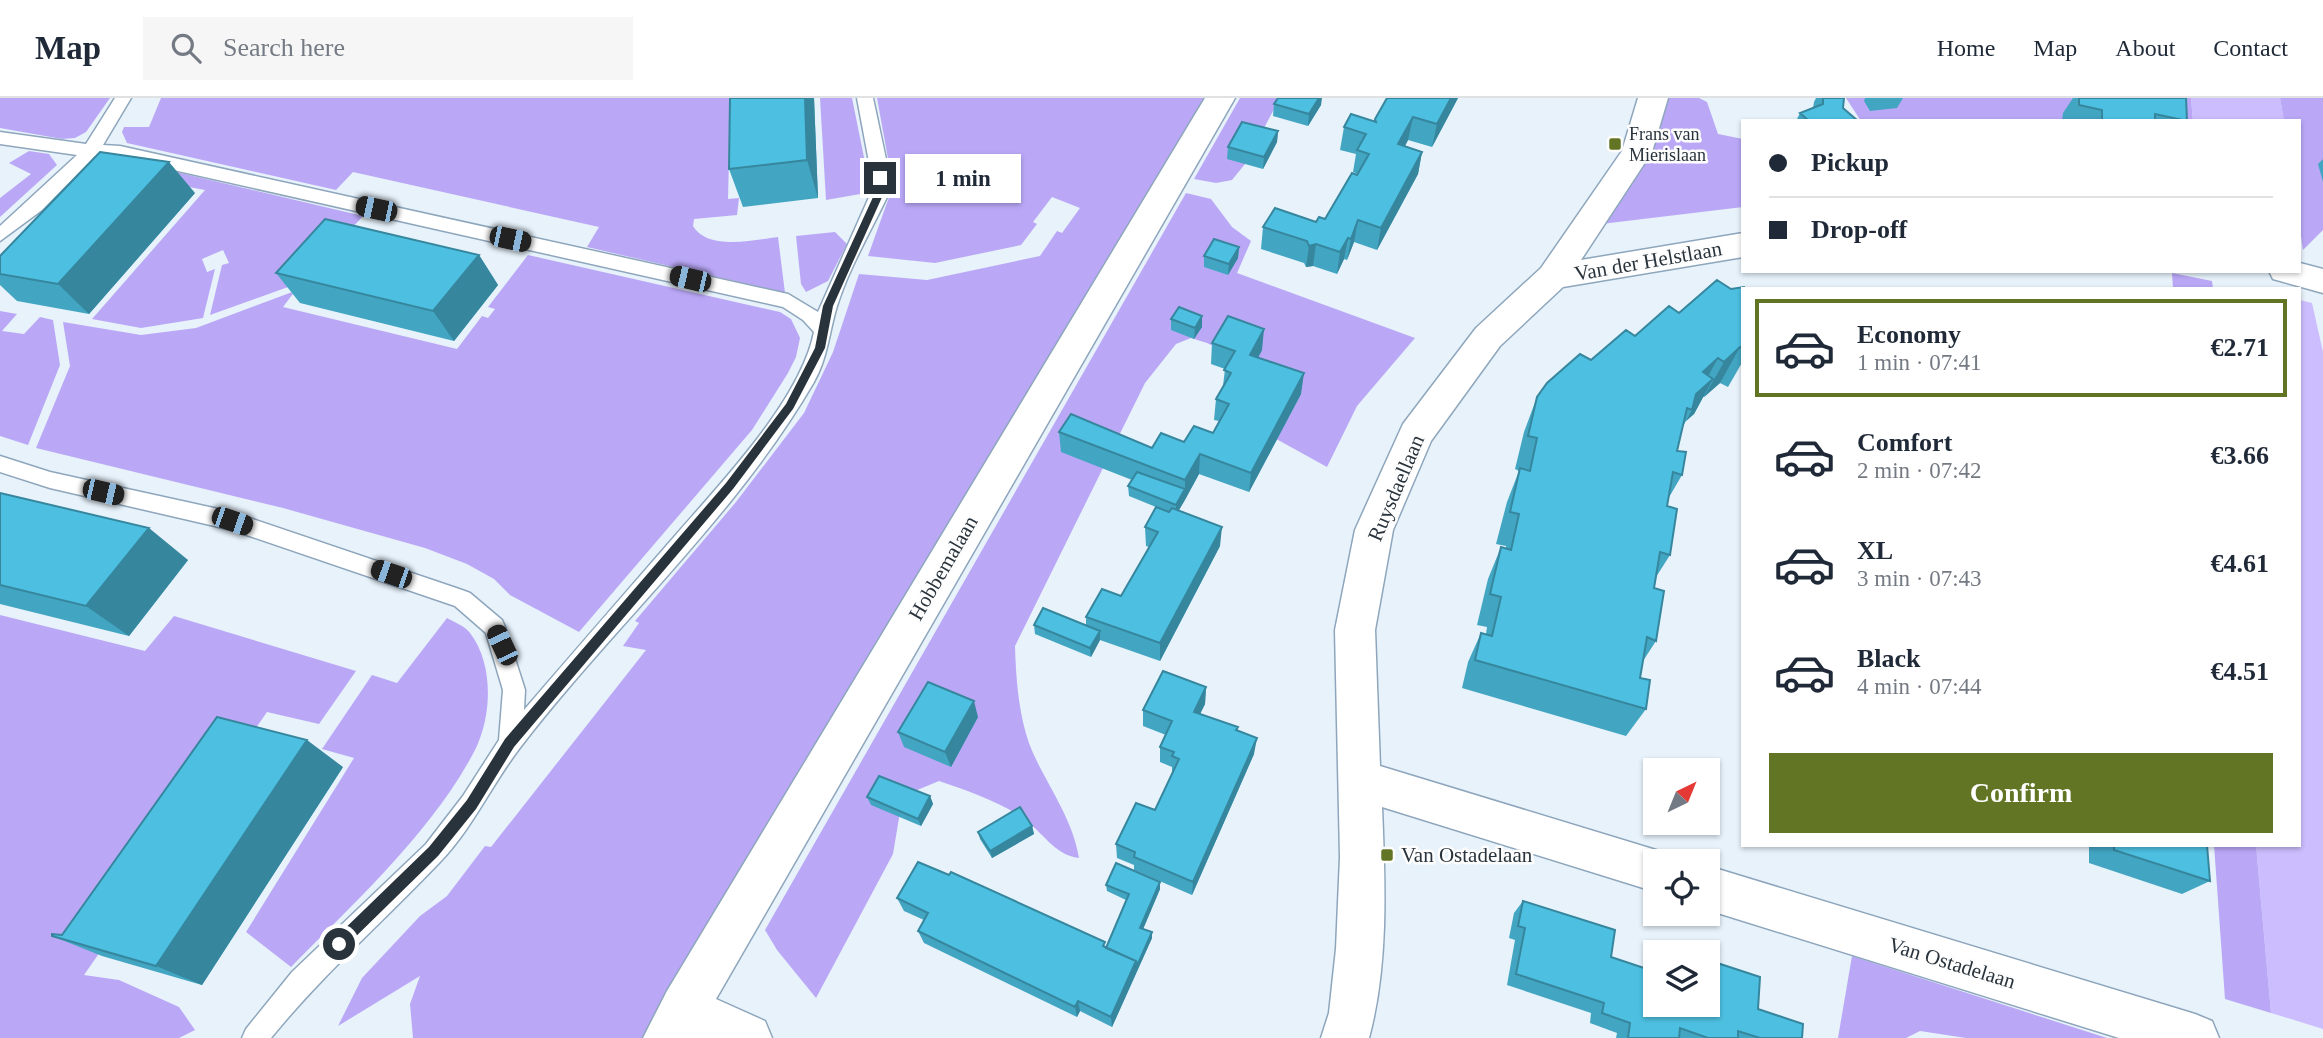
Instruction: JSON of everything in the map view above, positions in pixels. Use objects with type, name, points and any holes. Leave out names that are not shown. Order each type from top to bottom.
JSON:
[{"type":"street","name":"Hobbemalaan","points":[[675,1023],[1220,98]]},
{"type":"street","name":"Ruysdaellaan","points":[[1345,1038],[1352,1013],[1359,949],[1360,780],[1354,630],[1374,530],[1416,434],[1489,337],[1553,278],[1637,152],[1653,98]]},
{"type":"street","name":"Van der Helstlaan","points":[[1553,278],[1741,244]]},
{"type":"street","points":[[2293,273],[2323,281]]},
{"type":"street","points":[[1360,780],[1643,868]]},
{"type":"street","name":"Van Ostadelaan","points":[[1720,892],[2195,1038]]},
{"type":"street","points":[[675,1023],[748,1038]]},
{"type":"lane","points":[[0,235],[64,178],[106,130],[123,98]]},
{"type":"lane","points":[[255,1038],[301,981],[434,852],[471,804],[510,743],[768,437],[807,377],[820,348],[828,306],[881,186],[865,98]]},
{"type":"lane","points":[[0,138],[120,152],[788,301],[810,314],[822,329]]},
{"type":"lane","points":[[0,464],[50,480],[232,521],[462,599],[494,627],[502,645],[514,690],[510,743]]},
{"type":"shaded area","points":[[0,98],[110,98],[86,132],[75,138],[62,139],[0,128]]},
{"type":"shaded area","points":[[161,98],[743,98],[740,155],[729,158],[728,199],[739,198],[737,215],[694,219],[693,226],[709,239],[720,241],[778,237],[785,293],[587,247],[599,227],[353,172],[336,190],[127,143],[122,132],[124,127],[149,127]]},
{"type":"shaded area","points":[[820,98],[852,98],[869,182],[866,193],[826,200]]},
{"type":"shaded area","points":[[877,98],[1208,98],[642,1038],[413,1038],[410,1004],[420,976],[338,1026],[362,978],[420,916],[447,896],[485,846],[491,847],[646,650],[623,646],[639,623],[635,621],[736,502],[804,413],[833,352],[859,274],[927,280],[1040,256],[1057,231],[1062,233],[1080,208],[1052,197],[1033,222],[1037,224],[1021,245],[935,263],[868,256],[893,186]]},
{"type":"shaded area","points":[[1240,98],[1280,98],[1245,164],[1232,180],[1216,183],[1194,179]]},
{"type":"shaded area","points":[[1665,98],[1699,98],[1707,102],[1718,134],[1741,139],[1741,207],[1593,225]]},
{"type":"shaded area","points":[[1846,98],[2191,98],[2193,119],[1860,119]]},
{"type":"shaded area","points":[[2191,98],[2280,98],[2284,119],[2193,119]]},
{"type":"shaded area","points":[[2280,98],[2323,98],[2323,230],[2303,250],[2301,119],[2284,119]]},
{"type":"shaded area","points":[[29,151],[49,154],[57,165],[0,217],[0,198],[31,174],[9,163]]},
{"type":"shaded area","points":[[176,172],[363,216],[302,282],[210,315],[222,265],[229,263],[223,250],[202,259],[207,272],[215,269],[203,318],[141,328],[92,319],[205,190],[173,184]]},
{"type":"shaded area","points":[[1186,193],[1211,199],[1232,227],[1251,241],[1237,273],[1415,338],[1357,406],[1327,467],[1269,435],[1282,379],[1207,343],[1191,338],[1176,344],[1145,383],[1015,646],[1024,728],[1039,766],[1072,830],[1079,858],[1056,848],[1023,818],[993,801],[939,781],[910,793],[899,818],[893,854],[816,998],[777,950],[765,930]]},
{"type":"shaded area","points":[[835,232],[847,244],[828,281],[806,292],[801,284],[796,236]]},
{"type":"shaded area","points":[[528,255],[780,312],[791,319],[800,338],[796,357],[788,373],[752,430],[579,632],[510,595],[494,579],[467,564],[425,548],[283,508],[36,448],[70,366],[63,322],[141,335],[196,328],[295,291],[283,307],[457,349],[482,316],[488,318],[495,309],[488,307]]},
{"type":"shaded area","points":[[2172,273],[2212,281],[2213,287],[2173,287]]},
{"type":"shaded area","points":[[2301,300],[2312,303],[2323,352],[2323,1029],[2271,1013],[2256,847],[2301,847]]},
{"type":"shaded area","points":[[0,311],[17,314],[2,331],[24,334],[40,317],[53,320],[60,365],[28,445],[0,436]]},
{"type":"shaded area","points":[[0,615],[145,651],[174,616],[356,671],[319,724],[267,712],[84,975],[119,980],[179,1007],[195,1030],[179,1038],[0,1038]]},
{"type":"shaded area","points":[[447,618],[470,633],[478,646],[487,675],[485,722],[475,750],[458,780],[415,837],[366,892],[291,967],[246,932],[354,758],[322,749],[372,675],[397,683]]},
{"type":"shaded area","points":[[2214,847],[2256,847],[2271,1013],[2225,999]]},
{"type":"shaded area","points":[[1852,956],[2107,1038],[1966,1038],[1920,1031],[1906,1038],[1838,1038]]},
{"type":"building","points":[[730,98],[805,98],[807,160],[729,169]]},
{"type":"building","points":[[1278,98],[1319,98],[1309,114],[1274,104]]},
{"type":"building","points":[[1387,98],[1451,98],[1437,124],[1413,117],[1398,144],[1422,152],[1381,228],[1358,220],[1351,239],[1348,238],[1340,252],[1316,244],[1309,246],[1307,241],[1263,227],[1275,208],[1316,222],[1319,217],[1325,219],[1352,173],[1357,175],[1369,154],[1357,150],[1366,134],[1344,127],[1351,114],[1376,122],[1375,119]]},
{"type":"building","points":[[1823,98],[1844,98],[1843,108],[1856,119],[1807,119],[1800,113],[1823,104]]},
{"type":"building","points":[[2079,98],[2186,98],[2187,119],[2155,114],[2155,119],[2102,119],[2102,110],[2079,105]]},
{"type":"building","points":[[1242,122],[1278,131],[1264,157],[1228,147]]},
{"type":"building","points":[[100,152],[169,162],[58,284],[0,274],[0,256]]},
{"type":"building","points":[[325,219],[479,255],[433,311],[276,273]]},
{"type":"building","points":[[1214,239],[1239,247],[1229,264],[1204,256]]},
{"type":"building","points":[[1717,280],[1731,289],[1741,287],[1741,348],[1724,362],[1718,358],[1703,372],[1713,379],[1696,394],[1692,410],[1687,408],[1677,451],[1686,452],[1682,475],[1673,472],[1667,506],[1677,509],[1670,555],[1660,552],[1654,588],[1664,591],[1656,641],[1647,637],[1640,678],[1650,680],[1646,709],[1475,660],[1481,633],[1492,636],[1501,597],[1490,594],[1501,547],[1511,550],[1519,514],[1510,512],[1520,468],[1530,471],[1537,438],[1528,436],[1537,397],[1547,383],[1580,354],[1591,360],[1626,330],[1635,336],[1669,306],[1679,313]]},
{"type":"building","points":[[1179,307],[1202,316],[1195,328],[1171,319]]},
{"type":"building","points":[[1228,316],[1264,329],[1250,355],[1304,373],[1251,473],[1200,454],[1185,480],[1059,432],[1071,414],[1152,448],[1161,433],[1184,442],[1194,426],[1213,433],[1229,404],[1216,399],[1231,373],[1224,370],[1235,351],[1212,343]]},
{"type":"building","points":[[1137,472],[1185,489],[1176,505],[1128,486]]},
{"type":"building","points":[[0,493],[149,528],[86,606],[0,585]]},
{"type":"building","points":[[1156,507],[1169,512],[1172,508],[1222,527],[1160,643],[1086,617],[1102,589],[1121,596],[1158,532],[1145,527]]},
{"type":"building","points":[[1043,608],[1100,631],[1090,648],[1034,625]]},
{"type":"building","points":[[1163,671],[1206,687],[1194,712],[1238,727],[1236,730],[1257,738],[1193,882],[1134,857],[1135,852],[1116,844],[1136,803],[1155,810],[1179,759],[1172,756],[1174,752],[1160,747],[1172,721],[1143,710]]},
{"type":"building","points":[[928,682],[974,701],[945,752],[898,732]]},
{"type":"building","points":[[217,717],[307,740],[156,966],[52,936],[62,935]]},
{"type":"building","points":[[879,776],[930,796],[918,819],[867,797]]},
{"type":"building","points":[[1020,807],[1032,826],[990,851],[978,832]]},
{"type":"building","points":[[2114,847],[2207,847],[2210,881],[2114,850]]},
{"type":"building","points":[[918,862],[949,875],[951,872],[1105,942],[1103,946],[1136,961],[1111,1017],[1078,1001],[1075,1007],[918,931],[928,913],[897,898]]},
{"type":"building","points":[[1116,863],[1160,882],[1140,928],[1152,932],[1137,966],[1136,961],[1106,948],[1129,894],[1106,885]]},
{"type":"building","points":[[1523,901],[1615,930],[1611,957],[1643,968],[1643,1017],[1720,1017],[1720,964],[1760,977],[1758,1009],[1803,1024],[1802,1038],[1760,1038],[1738,1031],[1738,1038],[1708,1038],[1680,1028],[1679,1038],[1628,1038],[1630,1023],[1602,1013],[1604,1003],[1516,974],[1525,928],[1518,926]]},
{"type":"place","name":"Frans van Mierislaan","points":[[1615,144]]},
{"type":"place","name":"Van Ostadelaan","points":[[1387,855]]},
{"type":"route","points":[[339,944],[434,852],[495,770],[510,743],[730,486],[790,407],[820,348],[828,306],[879,195],[880,178]]}]
